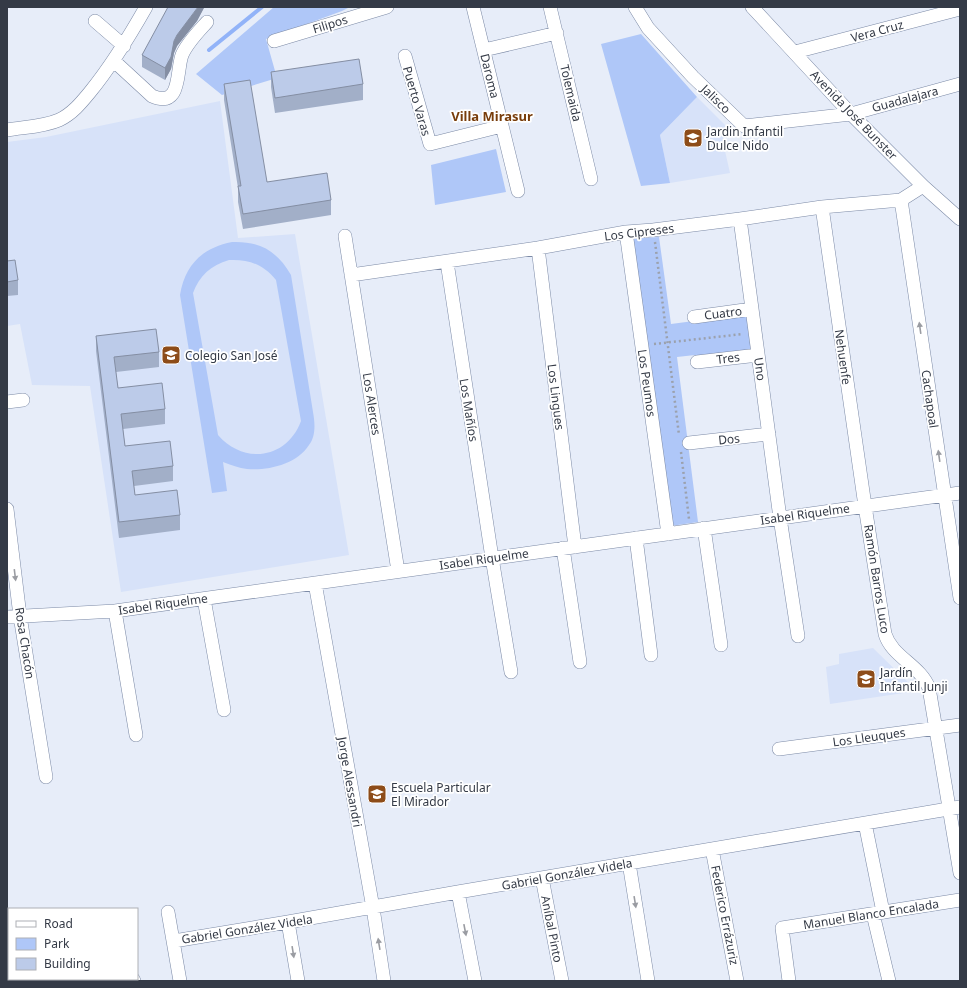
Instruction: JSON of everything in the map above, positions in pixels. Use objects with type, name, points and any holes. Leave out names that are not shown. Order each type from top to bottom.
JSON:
[{"type":"street","points":[[7,130],[58,121],[71,114],[98,83],[114,61],[146,7]]},
{"type":"street","name":"Filipos","points":[[274,41],[370,10],[387,7]]},
{"type":"street","name":"Daroma","points":[[473,7],[518,191]]},
{"type":"street","name":"Tolemaida","points":[[550,7],[592,179]]},
{"type":"street","name":"Jalisco","points":[[635,7],[648,28],[693,77],[744,126],[851,114]]},
{"type":"street","name":"Avenida José Bunster","points":[[752,7],[851,114],[923,186],[960,219]]},
{"type":"street","name":"Vera Cruz","points":[[795,52],[960,9]]},
{"type":"street","points":[[95,21],[124,46]]},
{"type":"street","points":[[114,61],[152,96],[162,99],[168,98],[178,84],[180,64],[185,50],[207,22]]},
{"type":"street","points":[[484,50],[557,33]]},
{"type":"street","name":"Puerto Varas","points":[[404,56],[430,144],[502,126]]},
{"type":"street","name":"Guadalajara","points":[[851,114],[960,84]]},
{"type":"street","name":"Los Cipreses","points":[[351,275],[538,248],[626,232],[740,220],[822,208],[901,200],[923,186]]},
{"type":"street","name":"Cachapoal","points":[[901,200],[960,598]]},
{"type":"street","name":"Nehuenfe","points":[[822,208],[865,506]]},
{"type":"street","name":"Uno","points":[[740,220],[780,518],[798,636]]},
{"type":"street","name":"Los Peumos","points":[[626,232],[668,534]]},
{"type":"street","name":"Los Alerces","points":[[345,236],[398,572]]},
{"type":"street","name":"Los Lingues","points":[[538,248],[580,662]]},
{"type":"street","name":"Los Mañíos","points":[[447,262],[511,672]]},
{"type":"street","name":"Cuatro","points":[[694,317],[752,310]]},
{"type":"street","name":"Tres","points":[[697,362],[758,354]]},
{"type":"street","points":[[7,402],[23,400]]},
{"type":"street","name":"Dos","points":[[683,441],[769,434]]},
{"type":"street","name":"Isabel Riquelme","points":[[7,617],[115,611],[960,493]]},
{"type":"street","name":"Ramón Barros Luco","points":[[865,506],[885,634],[892,649],[926,680],[929,688],[935,728],[955,808],[960,873]]},
{"type":"street","name":"Rosa Chacón","points":[[7,509],[20,616],[46,777]]},
{"type":"street","points":[[704,528],[721,645]]},
{"type":"street","points":[[636,538],[651,655]]},
{"type":"street","name":"Jorge Alessandri","points":[[315,583],[373,908],[384,981]]},
{"type":"street","points":[[204,599],[224,710]]},
{"type":"street","points":[[115,611],[136,735]]},
{"type":"street","name":"Los Lleuques","points":[[779,749],[960,725]]},
{"type":"street","name":"Gabriel González Videla","points":[[174,940],[373,908],[458,892],[955,808]]},
{"type":"street","points":[[865,823],[889,981]]},
{"type":"street","name":"Federico Errázuriz","points":[[712,849],[737,981]]},
{"type":"street","points":[[629,863],[648,981]]},
{"type":"street","name":"Aníbal Pinto","points":[[542,878],[562,981]]},
{"type":"street","points":[[458,892],[475,981]]},
{"type":"street","name":"Manuel Blanco Encalada","points":[[789,981],[782,928],[960,900]]},
{"type":"street","points":[[168,912],[180,981]]},
{"type":"street","points":[[288,922],[298,981]]},
{"type":"path","points":[[653,230],[683,441],[690,530]]},
{"type":"path","points":[[642,345],[755,332]]},
{"type":"shaded area","name":"Jardin Infantil Dulce Nido","points":[[697,97],[732,132],[723,142],[730,173],[670,183],[660,135]]},
{"type":"shaded area","name":"Colegio San José","points":[[220,101],[238,238],[295,234],[349,555],[121,592],[90,386],[32,385],[20,324],[7,326],[7,142],[46,137]]},
{"type":"shaded area","name":"Jardín Infantil Junji","points":[[873,648],[917,691],[830,704],[826,667],[839,664],[839,654]]},
{"type":"green space","points":[[274,7],[350,7],[266,39],[277,78],[222,95],[196,74]]},
{"type":"green space","points":[[641,34],[697,97],[660,135],[670,183],[641,186],[601,44]]},
{"type":"green space","points":[[496,149],[506,192],[435,205],[431,165]]},
{"type":"green space","points":[[659,237],[671,324],[747,314],[753,352],[696,359],[695,355],[677,357],[698,522],[671,526],[630,239]]},
{"type":"green space","points":[[232,242],[242,242],[251,243],[267,249],[280,260],[291,275],[314,416],[314,429],[313,438],[304,452],[281,465],[264,469],[247,469],[223,462],[227,491],[212,493],[180,295],[182,284],[191,267],[204,253],[221,245]],"holes":[[[229,260],[243,260],[260,266],[276,280],[301,421],[294,434],[286,443],[275,450],[264,454],[252,454],[240,451],[228,445],[218,435],[193,293],[202,276],[211,268]]]},
{"type":"building","points":[[168,7],[198,7],[177,35],[174,41],[171,57],[165,68],[142,55]]},
{"type":"building","points":[[359,59],[363,84],[275,98],[271,72]]},
{"type":"building","points":[[250,80],[267,182],[327,173],[331,200],[243,214],[238,186],[241,186],[224,84]]},
{"type":"building","points":[[15,260],[18,280],[7,282],[7,261]]},
{"type":"building","points":[[156,329],[159,352],[114,357],[118,388],[162,383],[165,409],[121,414],[125,446],[170,441],[173,466],[132,471],[135,495],[177,490],[180,515],[119,522],[96,336]]},
{"type":"waterway","points":[[209,50],[262,7]]},
{"type":"place","name":"Jardin Infantil Dulce Nido","points":[[693,138]]},
{"type":"place","name":"Colegio San José","points":[[171,355]]},
{"type":"place","name":"Jardín Infantil Junji","points":[[866,679]]},
{"type":"place","name":"Escuela Particular El Mirador","points":[[377,794]]},
{"type":"district","name":"Villa Mirasur","points":[[492,116]]}]
